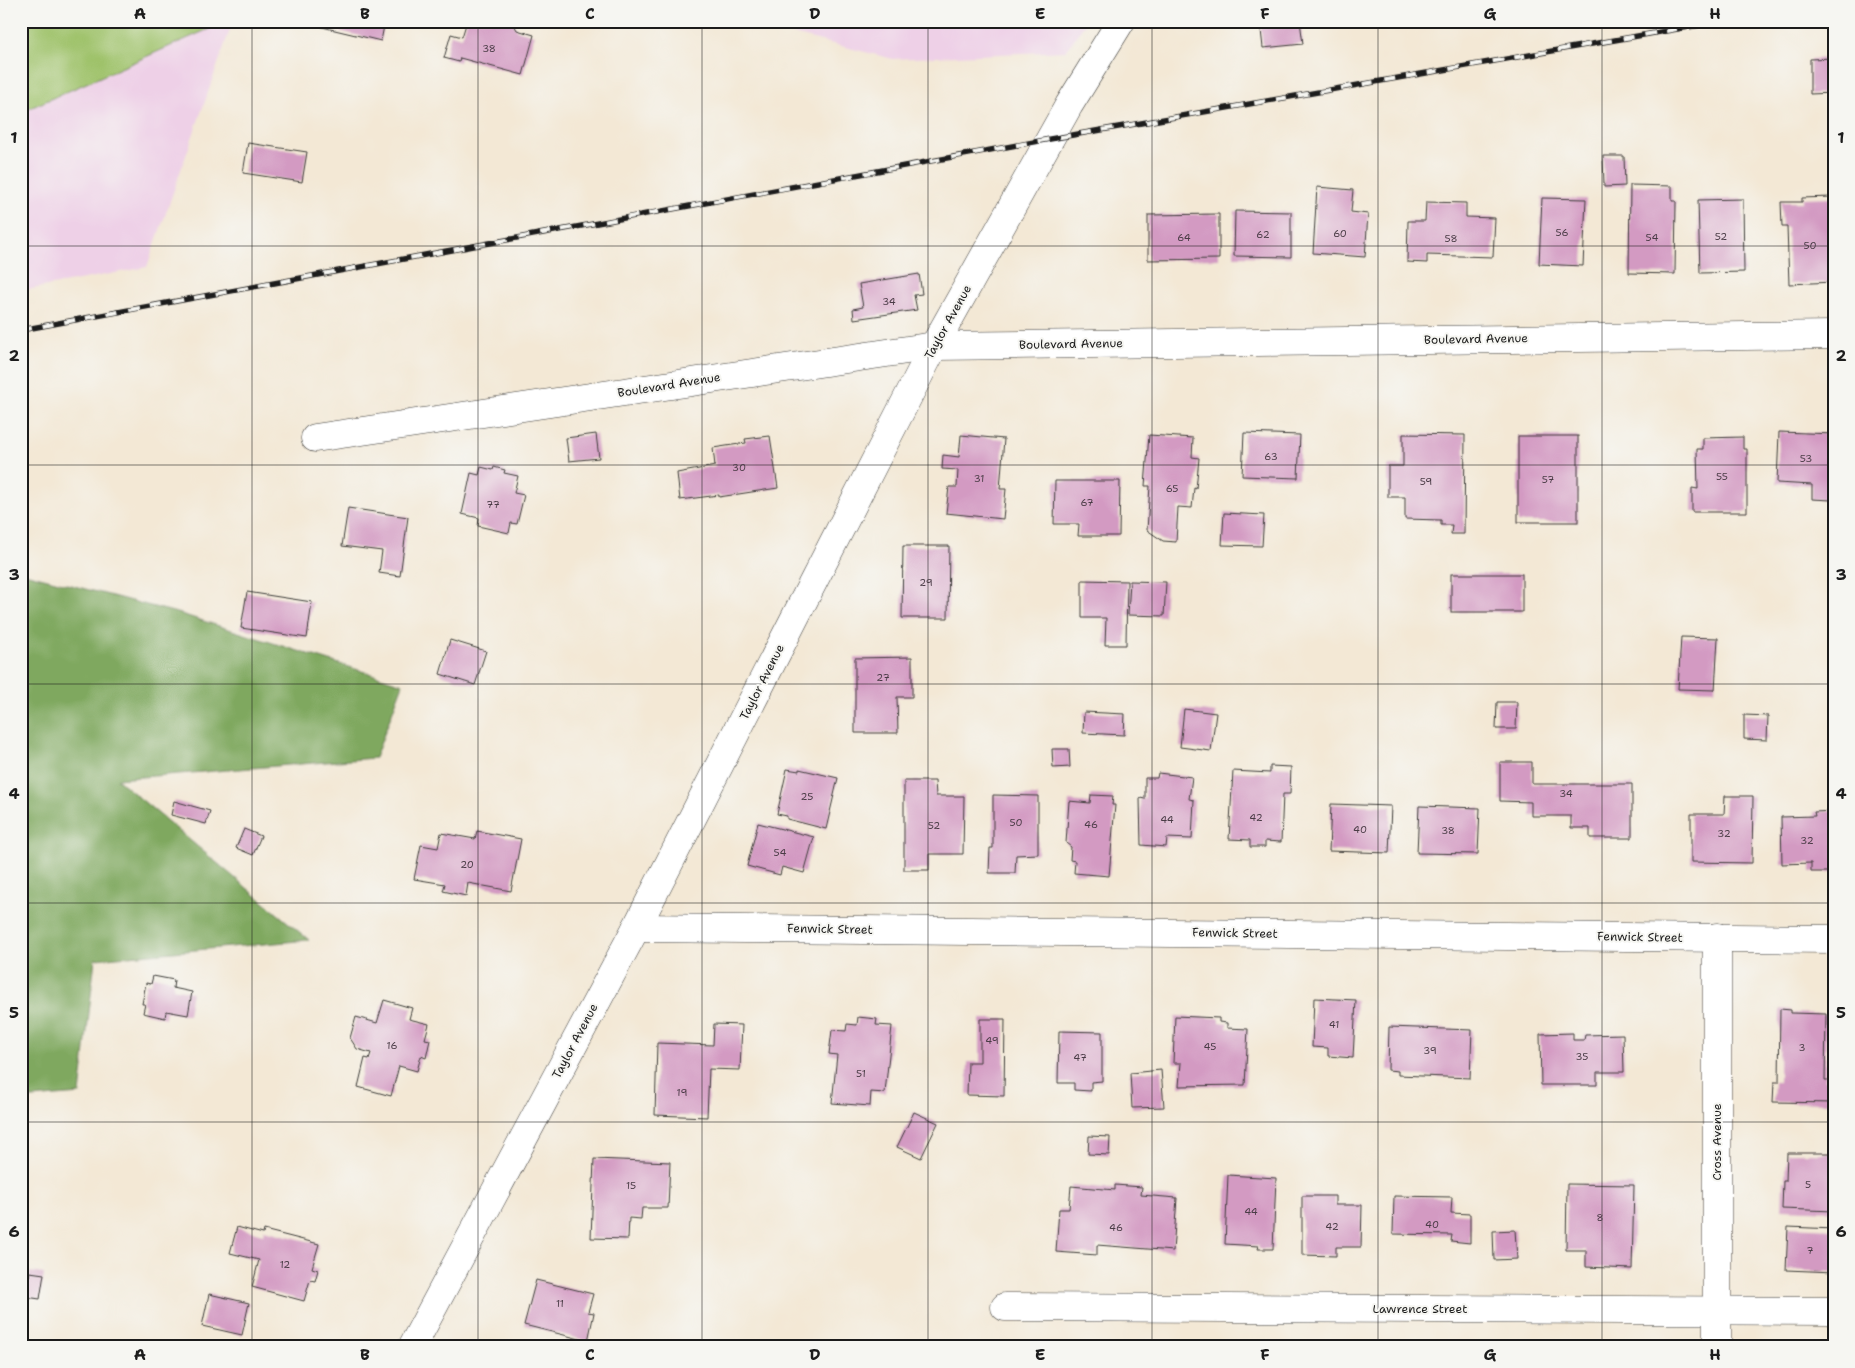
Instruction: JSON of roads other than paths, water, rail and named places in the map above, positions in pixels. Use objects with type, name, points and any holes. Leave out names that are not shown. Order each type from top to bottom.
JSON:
[{"type":"street","name":"Taylor Avenue","points":[[412,1347],[636,928],[934,346],[1069,105],[1120,21]]},
{"type":"street","name":"Boulevard Avenue","points":[[315,438],[934,346],[1834,335]]},
{"type":"street","name":"Fenwick Street","points":[[636,928],[1834,939]]},
{"type":"street","name":"Cross Avenue","points":[[1717,937],[1717,1347]]},
{"type":"street","name":"Lawrence Street","points":[[1005,1307],[1834,1311]]},
{"type":"railway","points":[[21,330],[1050,139],[1723,21]]}]
